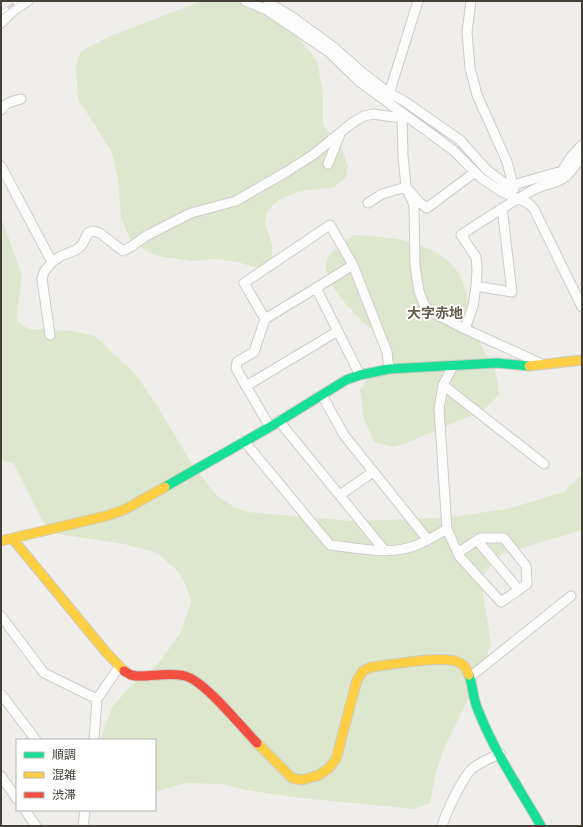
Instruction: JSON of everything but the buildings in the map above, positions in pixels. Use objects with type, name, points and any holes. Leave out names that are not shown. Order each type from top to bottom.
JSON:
[{"type":"street","points":[[1,23],[13,11],[28,1]]},
{"type":"street","points":[[245,1],[266,6],[328,52],[360,82],[388,97],[404,101],[460,140],[487,170],[507,185],[513,185],[562,171],[571,157],[582,145]]},
{"type":"street","points":[[388,97],[418,1]]},
{"type":"street","points":[[471,1],[467,32],[470,68],[477,95],[507,162],[516,199]]},
{"type":"street","points":[[388,97],[402,116],[453,150],[481,178],[502,192],[528,203],[534,209],[582,307]]},
{"type":"street","points":[[1,110],[3,106],[10,101],[21,99]]},
{"type":"street","points":[[50,335],[43,292],[42,279],[44,272],[52,262],[61,256],[76,250],[82,245],[88,233],[93,231],[100,233],[123,251],[146,236],[191,213],[236,201],[312,155],[352,123],[373,114],[402,116]]},
{"type":"street","points":[[402,116],[406,187],[414,205],[415,267],[419,291],[425,306],[432,312],[465,329],[545,365]]},
{"type":"street","points":[[328,164],[340,132]]},
{"type":"street","points":[[465,329],[473,306],[477,270],[476,257],[460,235],[516,199],[538,187],[567,176],[582,157]]},
{"type":"street","points":[[1,166],[52,262]]},
{"type":"street","points":[[406,187],[419,202],[427,208],[475,172]]},
{"type":"street","points":[[368,203],[382,194],[406,187]]},
{"type":"street","points":[[476,286],[512,292],[502,208]]},
{"type":"street","points":[[265,319],[244,283],[330,225],[353,265],[388,352],[389,369]]},
{"type":"street","points":[[270,426],[236,368],[237,362],[254,352],[265,319],[353,265]]},
{"type":"street","points":[[316,288],[360,375]]},
{"type":"street","points":[[246,386],[338,331]]},
{"type":"street","points":[[1,541],[106,516],[126,509],[279,421],[346,380],[360,375],[389,369],[497,363],[528,366],[582,360]]},
{"type":"street","points":[[453,366],[443,385],[440,409],[447,530],[458,553],[501,602],[527,584],[526,566],[504,538],[480,538],[458,553]]},
{"type":"street","points":[[443,385],[544,464]]},
{"type":"street","points":[[322,395],[344,435],[428,540]]},
{"type":"street","points":[[279,421],[385,551]]},
{"type":"street","points":[[244,441],[330,545],[372,551],[385,551],[416,546],[447,530]]},
{"type":"street","points":[[340,495],[373,472]]},
{"type":"street","points":[[12,538],[119,667],[131,675],[138,677],[184,675],[196,680],[281,769],[295,780],[306,780],[322,774],[331,767],[336,759],[357,680],[363,671],[372,667],[444,660],[460,662],[470,677],[478,710],[541,826]]},
{"type":"street","points":[[477,540],[519,590]]},
{"type":"street","points":[[470,677],[571,596]]},
{"type":"street","points":[[1,616],[44,673],[96,699]]},
{"type":"street","points":[[94,739],[96,699],[119,667]]},
{"type":"street","points":[[1,694],[35,739]]},
{"type":"street","points":[[442,826],[447,812],[466,776],[472,769],[500,753]]},
{"type":"street","points":[[1,776],[16,798]]},
{"type":"street","points":[[25,811],[36,826]]},
{"type":"street","points":[[83,826],[85,811]]},
{"type":"green space","points":[[202,1],[247,1],[295,35],[307,48],[317,62],[323,93],[323,124],[331,136],[340,143],[348,166],[346,178],[334,187],[297,192],[277,201],[267,212],[265,225],[272,244],[272,259],[267,266],[253,267],[238,262],[215,259],[191,261],[164,257],[152,254],[131,241],[121,218],[118,180],[112,152],[78,99],[76,66],[81,51],[113,35]]},
{"type":"green space","points":[[1,217],[22,275],[17,315],[18,321],[21,325],[29,329],[73,331],[95,336],[136,375],[156,404],[192,464],[216,495],[234,507],[248,512],[350,521],[444,518],[507,509],[564,492],[578,478],[582,477],[582,530],[502,554],[490,566],[481,580],[491,644],[483,667],[443,751],[435,776],[430,803],[414,809],[301,798],[246,790],[223,784],[185,783],[156,792],[156,739],[100,739],[112,708],[129,687],[157,665],[180,634],[191,602],[187,588],[178,571],[157,553],[124,544],[58,534],[44,523],[13,463],[1,461]]},
{"type":"green space","points":[[354,235],[397,239],[427,248],[451,263],[459,274],[476,332],[482,347],[493,365],[497,380],[499,395],[482,411],[399,446],[393,447],[374,442],[364,419],[360,390],[368,378],[388,360],[379,337],[344,302],[332,284],[326,267],[327,260],[332,252]]},
{"type":"waterway","points":[[258,1],[266,5]]},
{"type":"waterway","points":[[393,101],[446,136]]},
{"type":"waterway","points":[[460,146],[484,173],[492,179]]},
{"type":"waterway","points":[[521,187],[538,183]]},
{"type":"railway","points":[[1,13],[18,1]]},
{"type":"traffic: fast","points":[[165,487],[270,427],[346,380],[360,375],[389,369],[497,363],[529,366]]},
{"type":"traffic: fast","points":[[469,675],[476,706],[484,725],[507,769],[541,826]]},
{"type":"traffic: slow","points":[[529,366],[582,360]]},
{"type":"traffic: slow","points":[[1,541],[106,516],[126,509],[165,487]]},
{"type":"traffic: slow","points":[[12,538],[105,651],[124,671]]},
{"type":"traffic: slow","points":[[257,743],[292,778],[302,780],[319,775],[329,768],[336,759],[357,680],[363,671],[371,667],[417,661],[442,660],[462,664],[466,668],[469,675]]},
{"type":"traffic: jam","points":[[124,671],[136,676],[173,674],[185,676],[193,680],[212,695],[257,743]]},
{"type":"district","name":"大字赤地","points":[[435,313]]}]
